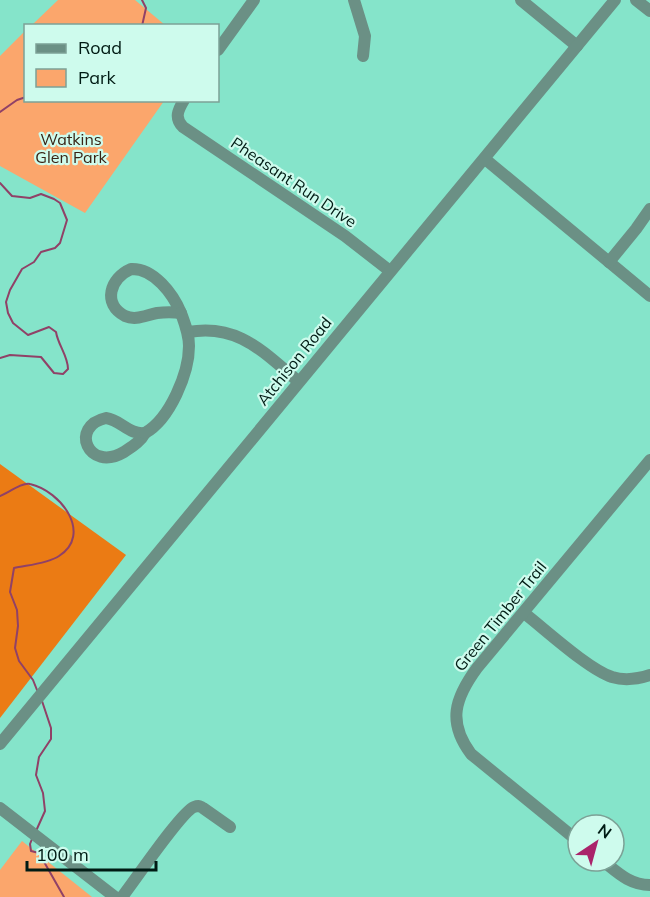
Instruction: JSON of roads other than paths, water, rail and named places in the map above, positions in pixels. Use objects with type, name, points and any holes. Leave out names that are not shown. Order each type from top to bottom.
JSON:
[{"type":"street","points":[[219,49],[254,0]]},
{"type":"street","points":[[354,0],[365,36],[363,56]]},
{"type":"street","points":[[521,0],[578,46]]},
{"type":"street","name":"Atchison Road","points":[[0,744],[615,0]]},
{"type":"street","points":[[636,0],[650,11]]},
{"type":"street","name":"Pheasant Run Drive","points":[[183,102],[177,113],[183,128],[345,236],[390,271]]},
{"type":"street","points":[[484,159],[650,296]]},
{"type":"street","points":[[609,262],[650,209]]},
{"type":"street","points":[[145,433],[134,432],[117,421],[106,418],[88,429],[85,440],[89,450],[96,455],[110,458],[138,443],[162,417],[172,402],[186,366],[189,346],[188,332],[181,313],[167,290],[152,274],[144,270],[131,269],[123,273],[114,283],[112,297],[114,304],[123,315],[136,319],[157,313],[181,313]]},
{"type":"street","points":[[188,332],[221,331],[242,337],[298,381]]},
{"type":"street","name":"Green Timber Trail","points":[[566,831],[476,759],[465,746],[457,725],[457,705],[465,684],[650,460]]},
{"type":"street","points":[[524,613],[602,673],[622,679],[650,675]]},
{"type":"street","points":[[122,897],[178,823],[194,807],[203,808],[230,827]]},
{"type":"street","points":[[0,808],[115,897]]},
{"type":"street","points":[[618,873],[634,883],[650,885]]},
{"type":"waterway","points":[[142,0],[146,8],[142,24]]},
{"type":"waterway","points":[[0,112],[24,98]]},
{"type":"waterway","points":[[0,183],[12,196],[30,198],[41,194],[54,199],[60,203],[67,220],[60,243],[55,248],[41,252],[34,262],[22,269],[6,302],[13,323],[28,335],[49,327],[56,332],[68,369],[63,374],[54,373],[41,357],[10,355],[0,358]]},
{"type":"waterway","points":[[0,496],[27,484],[42,488],[62,504],[73,525],[73,536],[69,547],[59,556],[43,563],[14,568],[10,592],[17,610],[18,626],[15,648],[19,661],[33,680],[37,690]]},
{"type":"waterway","points":[[36,831],[45,811],[43,793],[36,775],[39,757],[51,739],[51,728],[42,701]]},
{"type":"waterway","points":[[32,839],[31,851],[39,853],[64,897]]},
{"type":"park label","name":"Watkins Glen Park","points":[[71,148]]}]
